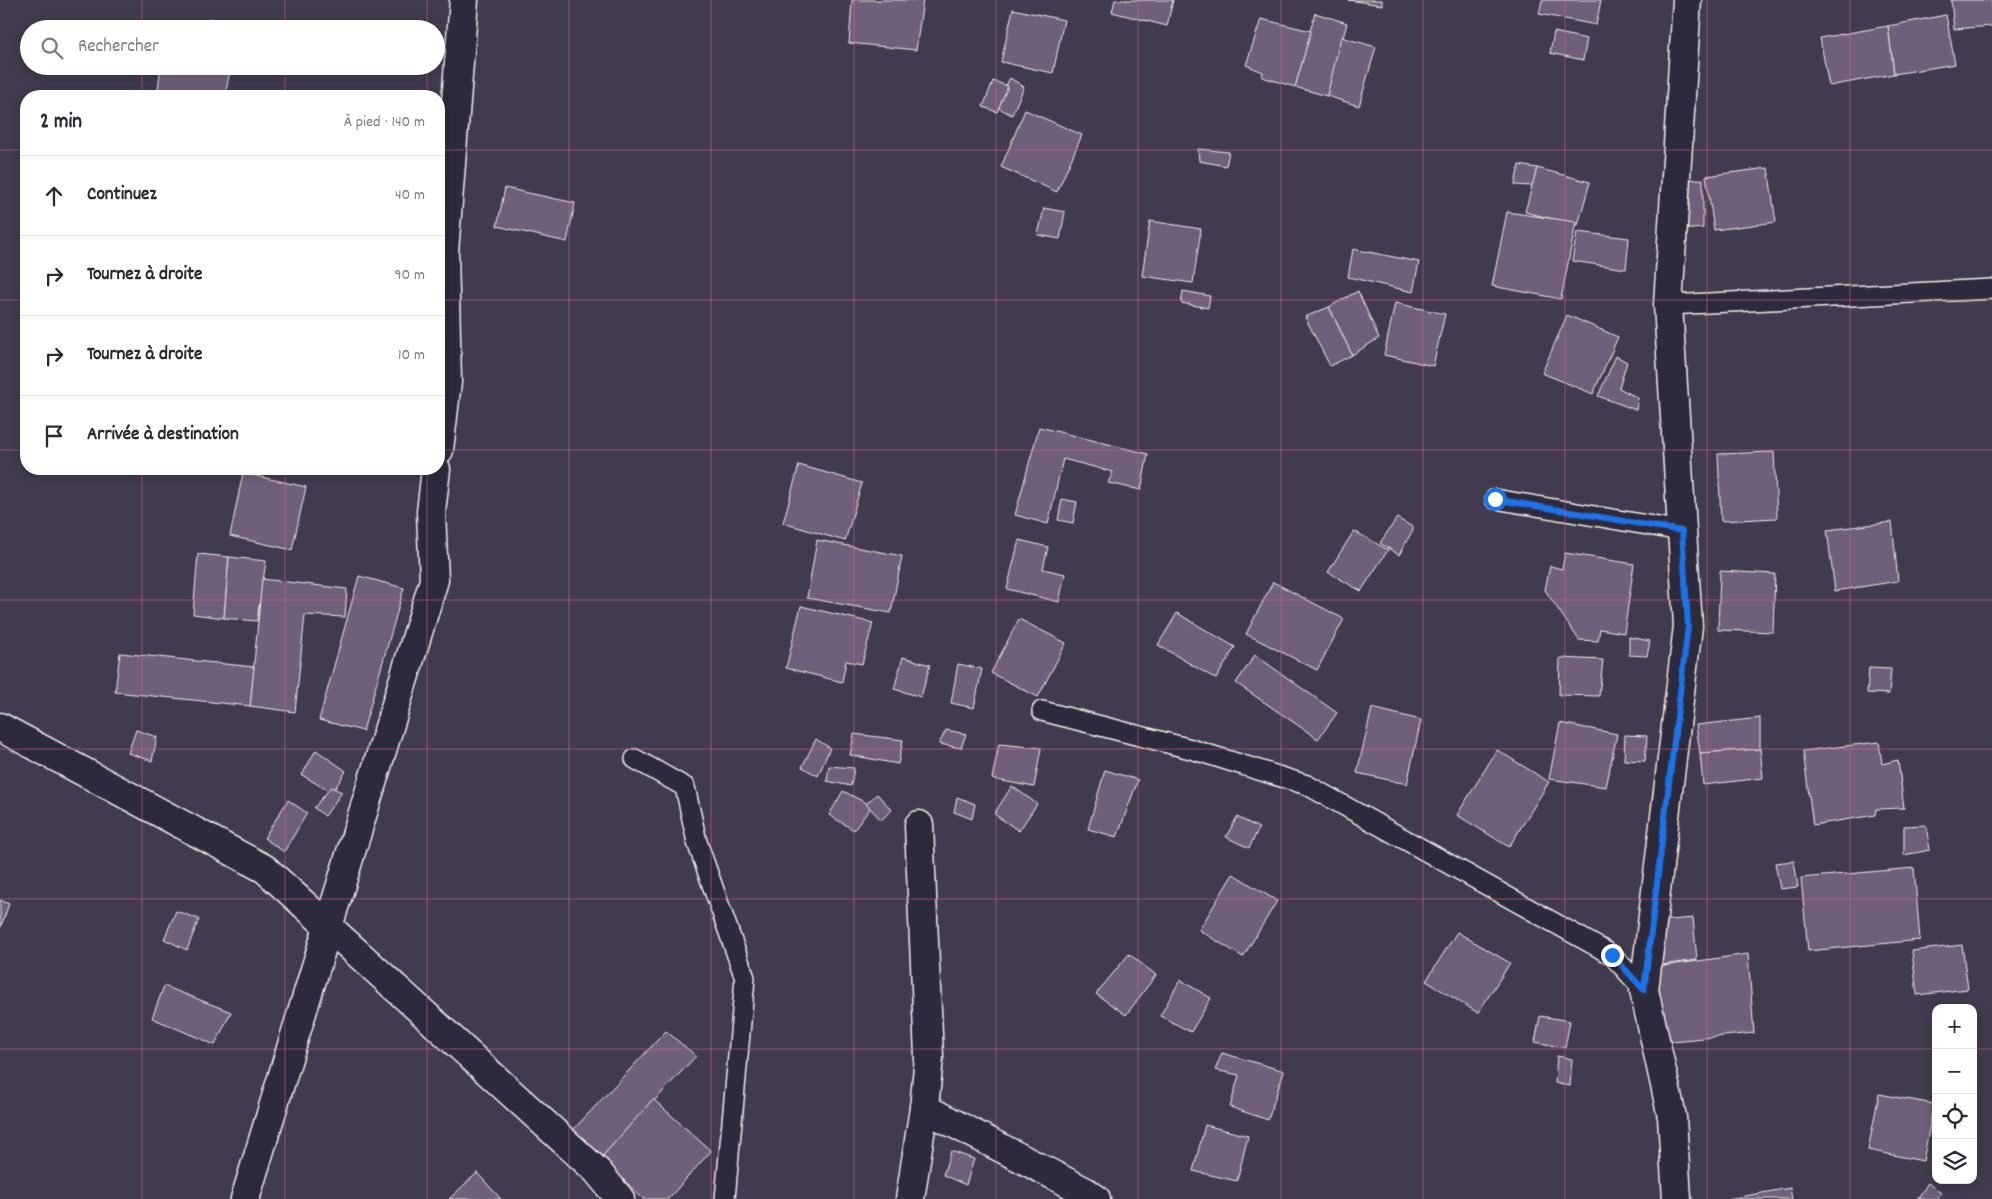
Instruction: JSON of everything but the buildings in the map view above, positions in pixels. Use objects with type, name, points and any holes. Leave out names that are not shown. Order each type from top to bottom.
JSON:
[{"type":"street","points":[[445,239],[464,0]]},
{"type":"street","points":[[1677,1199],[1672,1117],[1644,990],[1688,626],[1668,305],[1687,0]]},
{"type":"street","points":[[445,295],[447,382],[445,399]]},
{"type":"street","points":[[245,1199],[434,580],[431,512],[435,475]]},
{"type":"street","points":[[0,726],[266,869],[596,1171],[620,1199]]},
{"type":"street","points":[[910,1199],[924,1108],[929,1057],[919,825]]},
{"type":"street","points":[[924,1108],[1086,1192],[1096,1199]]},
{"type":"lane","points":[[1668,305],[1992,289]]},
{"type":"lane","points":[[1495,499],[1682,531]]},
{"type":"lane","points":[[1042,711],[1191,749],[1307,785],[1612,955],[1644,990]]},
{"type":"lane","points":[[635,760],[685,787],[696,842],[745,978],[725,1199]]},
{"type":"route","points":[[1495,499],[1682,531],[1688,626],[1644,990],[1612,955]]}]
